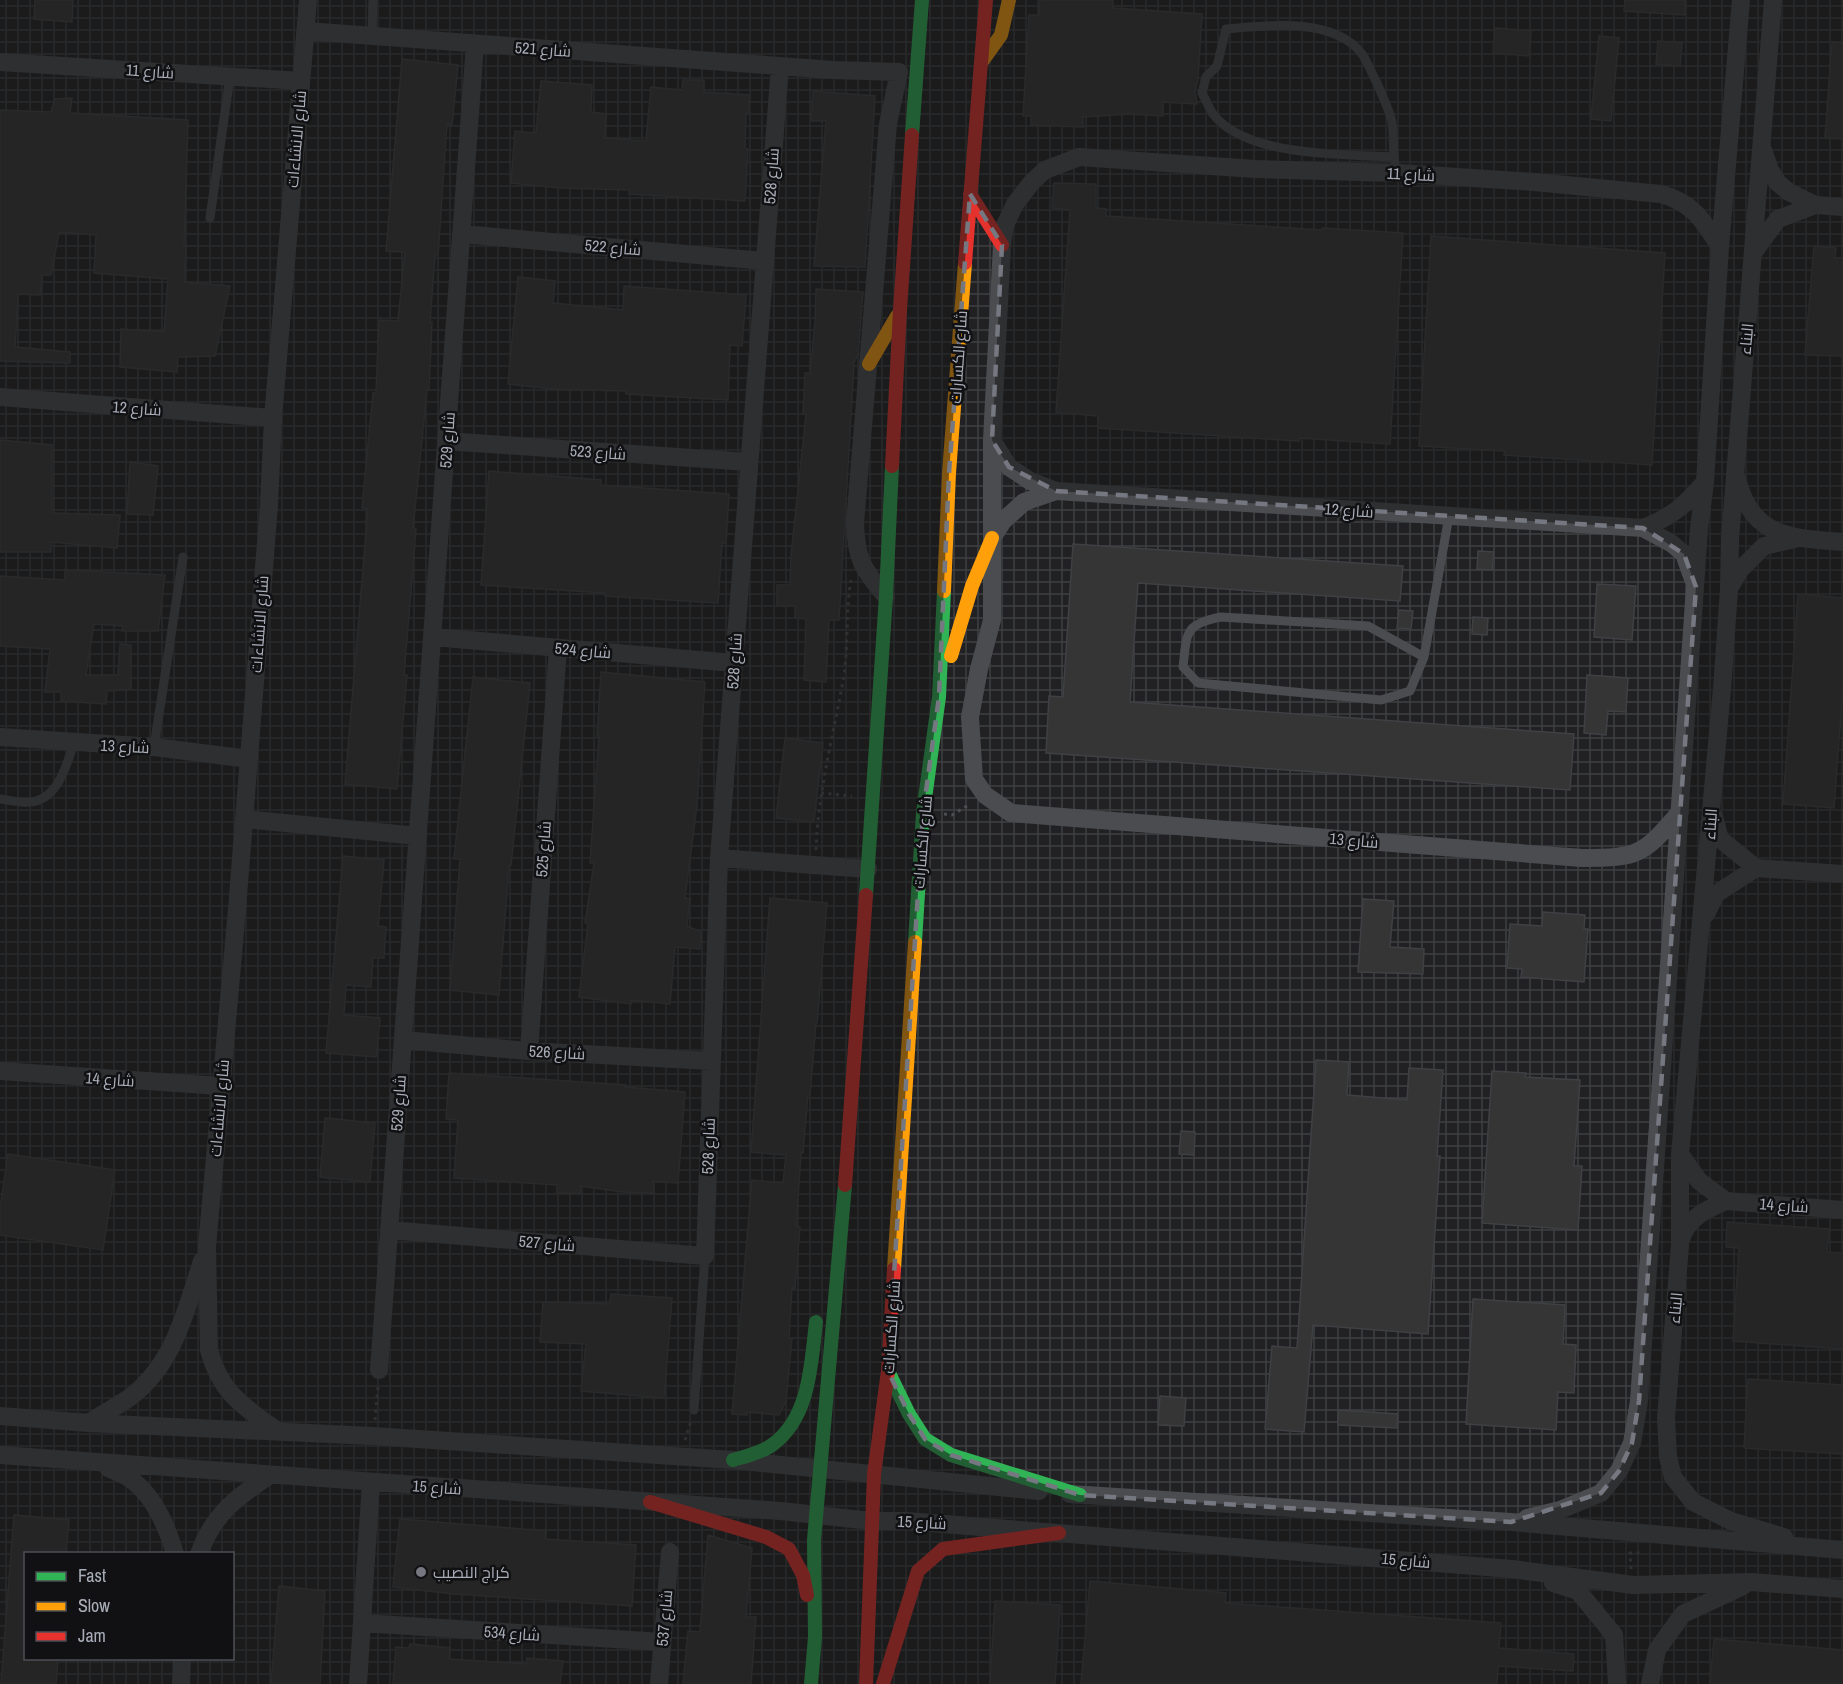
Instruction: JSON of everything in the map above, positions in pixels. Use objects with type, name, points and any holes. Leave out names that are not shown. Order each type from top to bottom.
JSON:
[{"type":"street","name":"شارع الانشاءات","points":[[279,1432],[232,1396],[220,1380],[212,1362],[209,1350],[207,1248],[249,759],[273,418],[308,0]]},
{"type":"street","points":[[811,1684],[815,1637],[814,1540],[855,1067],[886,596],[900,310],[922,0]]},
{"type":"street","name":"شارع الكسارات","points":[[866,1684],[874,1474],[888,1371],[923,813],[939,697],[949,473],[986,0]]},
{"type":"street","points":[[981,63],[1001,35],[1009,0]]},
{"type":"street","name":"البناء","points":[[1511,1522],[1560,1510],[1601,1493],[1619,1471],[1632,1443],[1640,1390],[1699,528],[1705,482],[1720,247],[1741,0]]},
{"type":"street","name":"البناء","points":[[1773,0],[1735,472],[1729,589],[1703,921],[1680,1154],[1680,1245],[1666,1418],[1668,1457],[1673,1477],[1693,1502],[1731,1521],[1822,1548]]},
{"type":"street","name":"شارع 521","points":[[306,31],[780,66]]},
{"type":"street","name":"شارع 529","points":[[379,1370],[476,44]]},
{"type":"street","name":"شارع 11","points":[[0,62],[301,81]]},
{"type":"street","points":[[780,66],[899,72],[888,124],[855,523],[856,546],[861,563],[870,578],[886,596]]},
{"type":"street","name":"شارع 528","points":[[705,1256],[719,858],[780,66]]},
{"type":"street","points":[[1761,145],[1770,170],[1778,183],[1789,192],[1815,204],[1843,207]]},
{"type":"street","name":"شارع 11","points":[[1002,245],[1005,225],[1015,204],[1032,182],[1045,170],[1079,157],[1256,169],[1395,165],[1534,182],[1662,194],[1676,198],[1689,206],[1702,219],[1720,247]]},
{"type":"street","points":[[939,697],[972,586],[992,538],[992,440],[1002,245],[970,194]]},
{"type":"street","points":[[1752,253],[1778,219],[1815,204]]},
{"type":"street","name":"شارع 522","points":[[462,234],[765,261]]},
{"type":"street","points":[[869,364],[900,310]]},
{"type":"street","name":"شارع 12","points":[[0,397],[273,418]]},
{"type":"street","name":"شارع 12","points":[[992,440],[1009,467],[1030,481],[1056,491],[1643,528],[1671,543],[1684,554],[1696,587]]},
{"type":"street","name":"شارع 523","points":[[446,441],[749,462]]},
{"type":"street","points":[[1735,472],[1741,495],[1756,519],[1773,530],[1795,539]]},
{"type":"street","name":"شارع 12","points":[[1643,528],[1673,514],[1686,504],[1705,482]]},
{"type":"street","name":"شارع 12","points":[[992,538],[1003,521],[1024,502],[1056,491]]},
{"type":"street","name":"شارع 13","points":[[992,538],[992,620],[978,669],[970,717],[974,779],[985,795],[1011,813],[1582,858],[1619,858],[1638,852],[1652,843],[1680,812]]},
{"type":"street","points":[[1729,589],[1740,570],[1764,546],[1795,539],[1843,542]]},
{"type":"street","name":"شارع 524","points":[[432,637],[734,663]]},
{"type":"street","name":"شارع 525","points":[[529,1051],[558,648]]},
{"type":"street","name":"شارع 13","points":[[0,737],[154,747],[249,759]]},
{"type":"street","points":[[1712,804],[1720,839],[1756,868],[1843,874]]},
{"type":"street","points":[[244,819],[418,836]]},
{"type":"street","points":[[719,858],[868,869]]},
{"type":"street","points":[[1703,921],[1716,894],[1756,868]]},
{"type":"street","name":"شارع 526","points":[[403,1040],[529,1051],[711,1061]]},
{"type":"street","name":"شارع 14","points":[[0,1071],[221,1086]]},
{"type":"street","points":[[1680,1154],[1700,1181],[1726,1201],[1710,1208],[1684,1229],[1680,1245]]},
{"type":"street","name":"شارع 14","points":[[1726,1201],[1843,1210]]},
{"type":"street","points":[[733,1460],[772,1445],[792,1424],[806,1396],[820,1301],[841,1223]]},
{"type":"street","name":"شارع 527","points":[[389,1230],[705,1256]]},
{"type":"street","name":"شارع الانشاءات","points":[[89,1423],[143,1385],[166,1356],[182,1324],[207,1248]]},
{"type":"street","points":[[888,1371],[909,1414],[925,1439],[951,1455],[1080,1495]]},
{"type":"street","points":[[0,1416],[89,1423],[373,1436],[733,1460],[1080,1495],[1511,1522],[1843,1550]]},
{"type":"street","name":"شارع 15","points":[[0,1455],[816,1514],[872,1521],[906,1521],[1512,1569],[1633,1585],[1751,1582],[1843,1589]]},
{"type":"street","points":[[95,1463],[129,1477],[145,1492],[159,1513],[174,1552]]},
{"type":"street","points":[[200,1552],[205,1537],[220,1514],[237,1497],[270,1475]]},
{"type":"street","points":[[358,1684],[371,1482]]},
{"type":"street","points":[[650,1502],[766,1537],[789,1549],[803,1575],[815,1637]]},
{"type":"street","points":[[883,1684],[918,1571],[943,1549],[1059,1533]]},
{"type":"street","name":"شارع 537","points":[[659,1684],[670,1552]]},
{"type":"street","points":[[1512,1569],[1578,1591],[1614,1635],[1617,1684]]},
{"type":"street","points":[[1650,1684],[1657,1650],[1683,1614],[1751,1582]]},
{"type":"street","name":"شارع 534","points":[[362,1623],[662,1642]]},
{"type":"street","points":[[181,1684],[183,1660]]},
{"type":"lane","points":[[372,36],[373,0]]},
{"type":"lane","points":[[1278,24],[1319,28],[1354,46],[1362,54],[1371,70],[1392,122],[1395,165],[1288,150],[1265,144],[1232,130],[1213,114],[1202,93],[1206,77],[1216,66],[1227,29],[1278,24]]},
{"type":"lane","points":[[210,218],[230,76]]},
{"type":"lane","points":[[1424,657],[1368,626],[1221,617],[1200,621],[1186,636],[1183,666],[1198,683],[1381,700],[1410,691],[1424,657],[1449,516]]},
{"type":"lane","points":[[154,747],[183,557]]},
{"type":"lane","points":[[0,799],[29,802],[43,798],[53,790],[62,776],[74,743]]},
{"type":"lane","points":[[694,1410],[705,1256]]},
{"type":"path","points":[[816,865],[817,821],[844,678],[851,577]]},
{"type":"path","points":[[373,1436],[379,1370]]},
{"type":"path","points":[[680,1457],[694,1410]]},
{"type":"path","points":[[1633,1585],[1630,1552],[1638,1553],[1639,1532]]},
{"type":"highlighted area","points":[[970,194],[1002,245],[992,440],[1009,467],[1056,491],[1643,528],[1684,554],[1696,587],[1639,1401],[1632,1443],[1619,1471],[1601,1493],[1511,1522],[1080,1495],[951,1455],[925,1439],[909,1414],[888,1371],[923,813],[939,697],[949,473]]},
{"type":"shaded area","points":[[0,0],[1843,0],[1843,1684],[0,1684]]},
{"type":"building","points":[[35,0],[73,0],[72,22],[34,19]]},
{"type":"building","points":[[1040,0],[1113,0],[1113,8],[1202,14],[1198,79],[1195,91],[1197,104],[1163,102],[1163,116],[1129,114],[1083,117],[1083,127],[1031,125],[1031,116],[1023,116],[1029,15],[1039,15]]},
{"type":"building","points":[[1625,0],[1685,0],[1685,15],[1624,11]]},
{"type":"building","points":[[1495,28],[1531,31],[1529,56],[1493,53]]},
{"type":"building","points":[[1599,36],[1619,38],[1611,121],[1591,119]]},
{"type":"building","points":[[1658,41],[1682,43],[1680,66],[1656,64]]},
{"type":"building","points":[[1832,42],[1843,43],[1843,139],[1825,138]]},
{"type":"building","points":[[402,59],[458,65],[452,125],[447,124],[438,255],[435,255],[430,322],[432,322],[429,390],[427,390],[413,528],[416,529],[397,789],[345,784],[368,509],[362,508],[373,393],[376,393],[379,320],[398,321],[405,252],[386,251]]},
{"type":"building","points":[[683,80],[704,80],[704,92],[750,95],[748,114],[746,114],[745,148],[748,149],[745,201],[629,194],[629,190],[560,188],[511,183],[515,131],[536,133],[541,81],[592,85],[591,112],[606,114],[604,138],[646,141],[651,87],[682,90]]},
{"type":"building","points":[[813,91],[875,96],[865,267],[814,266],[826,121],[811,121]]},
{"type":"building","points":[[72,98],[70,113],[188,120],[184,282],[230,286],[215,356],[178,357],[177,372],[120,367],[121,329],[164,332],[168,279],[94,273],[96,235],[59,232],[51,275],[42,275],[40,295],[18,294],[15,347],[70,352],[70,363],[0,361],[0,110],[51,112],[55,99]]},
{"type":"building","points":[[1054,183],[1096,184],[1096,208],[1106,209],[1106,216],[1403,233],[1390,444],[1299,438],[1299,441],[1098,428],[1098,416],[1056,412],[1070,210],[1052,208]]},
{"type":"building","points":[[1431,236],[1665,253],[1652,465],[1504,455],[1505,451],[1419,446]]},
{"type":"building","points":[[1814,246],[1836,248],[1835,258],[1843,258],[1843,356],[1805,355]]},
{"type":"building","points":[[518,277],[555,281],[553,303],[623,310],[624,286],[746,295],[742,346],[730,345],[728,400],[508,384]]},
{"type":"building","points":[[816,289],[863,292],[858,354],[854,363],[839,620],[829,620],[826,682],[804,680],[806,619],[795,618],[795,606],[777,606],[777,585],[790,585],[806,414],[803,414],[805,373],[810,373]]},
{"type":"building","points":[[0,440],[52,445],[52,513],[120,515],[117,548],[51,542],[51,552],[0,552]]},
{"type":"building","points":[[130,462],[158,466],[153,515],[127,514]]},
{"type":"building","points":[[489,471],[601,480],[601,485],[729,494],[726,543],[722,543],[718,603],[481,585]]},
{"type":"building","points":[[1073,544],[1403,566],[1400,601],[1138,583],[1130,702],[1574,734],[1570,790],[1046,753],[1049,696],[1063,697]]},
{"type":"building","points":[[1478,551],[1494,552],[1492,570],[1477,569]]},
{"type":"building","points":[[65,570],[165,575],[158,631],[122,631],[123,626],[94,624],[86,675],[118,675],[120,644],[131,645],[131,689],[107,691],[106,704],[61,701],[61,692],[45,692],[50,649],[0,646],[0,576],[65,580]]},
{"type":"building","points":[[1597,584],[1636,586],[1632,640],[1594,637]]},
{"type":"building","points":[[1798,594],[1843,598],[1843,686],[1834,808],[1783,804]]},
{"type":"building","points":[[1399,610],[1413,611],[1411,629],[1397,628]]},
{"type":"building","points":[[1473,617],[1488,618],[1487,635],[1472,634]]},
{"type":"building","points":[[601,672],[705,682],[697,805],[685,898],[690,898],[687,926],[701,932],[700,949],[675,947],[670,1004],[631,1000],[631,1004],[579,997],[588,924],[585,923],[594,863],[590,863]]},
{"type":"building","points":[[1587,675],[1628,678],[1626,712],[1608,711],[1606,735],[1584,733]]},
{"type":"building","points":[[473,677],[530,683],[511,865],[509,865],[499,995],[450,990],[460,859],[454,859]]},
{"type":"building","points":[[785,738],[823,743],[814,822],[776,818]]},
{"type":"building","points":[[343,856],[384,860],[378,926],[386,927],[384,958],[373,958],[371,987],[346,985],[344,1015],[380,1018],[376,1057],[326,1053]]},
{"type":"building","points":[[770,898],[827,903],[810,1094],[808,1094],[803,1153],[801,1153],[796,1226],[800,1227],[795,1288],[792,1287],[789,1338],[792,1338],[786,1401],[779,1415],[747,1412],[747,1415],[732,1414],[752,1180],[783,1183],[786,1155],[751,1152]]},
{"type":"building","points":[[1363,899],[1394,901],[1390,947],[1424,949],[1423,974],[1358,972]]},
{"type":"building","points":[[1543,912],[1585,915],[1584,929],[1588,929],[1584,982],[1521,977],[1522,969],[1507,968],[1510,924],[1542,926]]},
{"type":"building","points":[[1316,1060],[1349,1062],[1347,1095],[1407,1100],[1409,1068],[1443,1070],[1437,1156],[1440,1156],[1428,1334],[1313,1325],[1304,1432],[1265,1429],[1272,1346],[1297,1348]]},
{"type":"building","points":[[1492,1071],[1526,1073],[1525,1077],[1580,1080],[1574,1166],[1582,1166],[1578,1230],[1482,1223]]},
{"type":"building","points":[[449,1073],[626,1085],[625,1087],[685,1092],[678,1183],[653,1181],[654,1193],[623,1192],[580,1186],[581,1193],[557,1193],[557,1185],[454,1178],[458,1120],[446,1119]]},
{"type":"building","points":[[325,1118],[375,1123],[370,1182],[320,1177]]},
{"type":"building","points":[[1181,1131],[1195,1132],[1194,1155],[1179,1154]]},
{"type":"building","points":[[8,1154],[115,1170],[103,1250],[0,1235],[0,1208]]},
{"type":"building","points":[[1727,1222],[1829,1229],[1827,1252],[1843,1253],[1843,1349],[1733,1341],[1739,1248],[1726,1247]]},
{"type":"building","points":[[611,1294],[672,1298],[664,1398],[581,1391],[586,1344],[540,1342],[543,1302],[610,1304]]},
{"type":"building","points":[[1473,1299],[1565,1305],[1563,1344],[1576,1345],[1574,1393],[1558,1392],[1556,1430],[1466,1424]]},
{"type":"building","points":[[1748,1379],[1843,1385],[1843,1454],[1744,1448]]},
{"type":"building","points":[[1160,1396],[1186,1398],[1184,1426],[1158,1425]]},
{"type":"building","points":[[1338,1410],[1398,1414],[1397,1428],[1338,1425]]},
{"type":"building","points":[[14,1515],[69,1520],[66,1552],[24,1552],[24,1660],[58,1660],[56,1684],[1,1684]]},
{"type":"building","points":[[400,1519],[546,1531],[545,1539],[636,1545],[632,1606],[454,1594],[393,1587]]},
{"type":"building","points":[[708,1535],[752,1548],[746,1617],[756,1617],[751,1684],[683,1684],[688,1631],[700,1632]]},
{"type":"building","points":[[1090,1581],[1226,1593],[1225,1603],[1501,1623],[1499,1648],[1574,1654],[1573,1671],[1498,1666],[1497,1684],[1081,1684]]},
{"type":"building","points":[[279,1586],[325,1591],[320,1684],[271,1684]]},
{"type":"building","points":[[995,1601],[1060,1605],[1055,1684],[990,1684]]},
{"type":"building","points":[[1714,1639],[1843,1650],[1843,1684],[1710,1684]]},
{"type":"building","points":[[410,1644],[450,1648],[449,1659],[527,1664],[527,1658],[563,1661],[560,1684],[393,1684],[396,1647],[409,1648]]},
{"type":"traffic: fast","points":[[912,135],[922,0]]},
{"type":"traffic: fast","points":[[866,895],[886,596],[892,466]]},
{"type":"traffic: fast","points":[[915,942],[923,813],[939,697],[944,591]]},
{"type":"traffic: fast","points":[[811,1684],[815,1637],[814,1540],[845,1185]]},
{"type":"traffic: fast","points":[[733,1460],[768,1448],[785,1434],[794,1420],[801,1405],[810,1372],[816,1322]]},
{"type":"traffic: fast","points":[[888,1371],[909,1414],[925,1439],[951,1455],[1080,1495]]},
{"type":"traffic: slow","points":[[981,63],[1001,35],[1009,0]]},
{"type":"traffic: slow","points":[[944,591],[949,473],[965,263]]},
{"type":"traffic: slow","points":[[869,364],[897,316]]},
{"type":"traffic: slow","points":[[951,656],[972,586],[992,538]]},
{"type":"traffic: slow","points":[[894,1269],[915,942]]},
{"type":"traffic: jam","points":[[965,263],[986,0]]},
{"type":"traffic: jam","points":[[892,466],[912,135]]},
{"type":"traffic: jam","points":[[970,194],[1002,245]]},
{"type":"traffic: jam","points":[[845,1185],[866,895]]},
{"type":"traffic: jam","points":[[866,1684],[874,1474],[888,1371],[894,1269]]},
{"type":"traffic: jam","points":[[650,1502],[766,1537],[789,1549],[803,1575],[807,1595]]},
{"type":"traffic: jam","points":[[883,1684],[918,1571],[943,1549],[1059,1533]]},
{"type":"place","name":"كراج النصيب","points":[[421,1572]]}]
